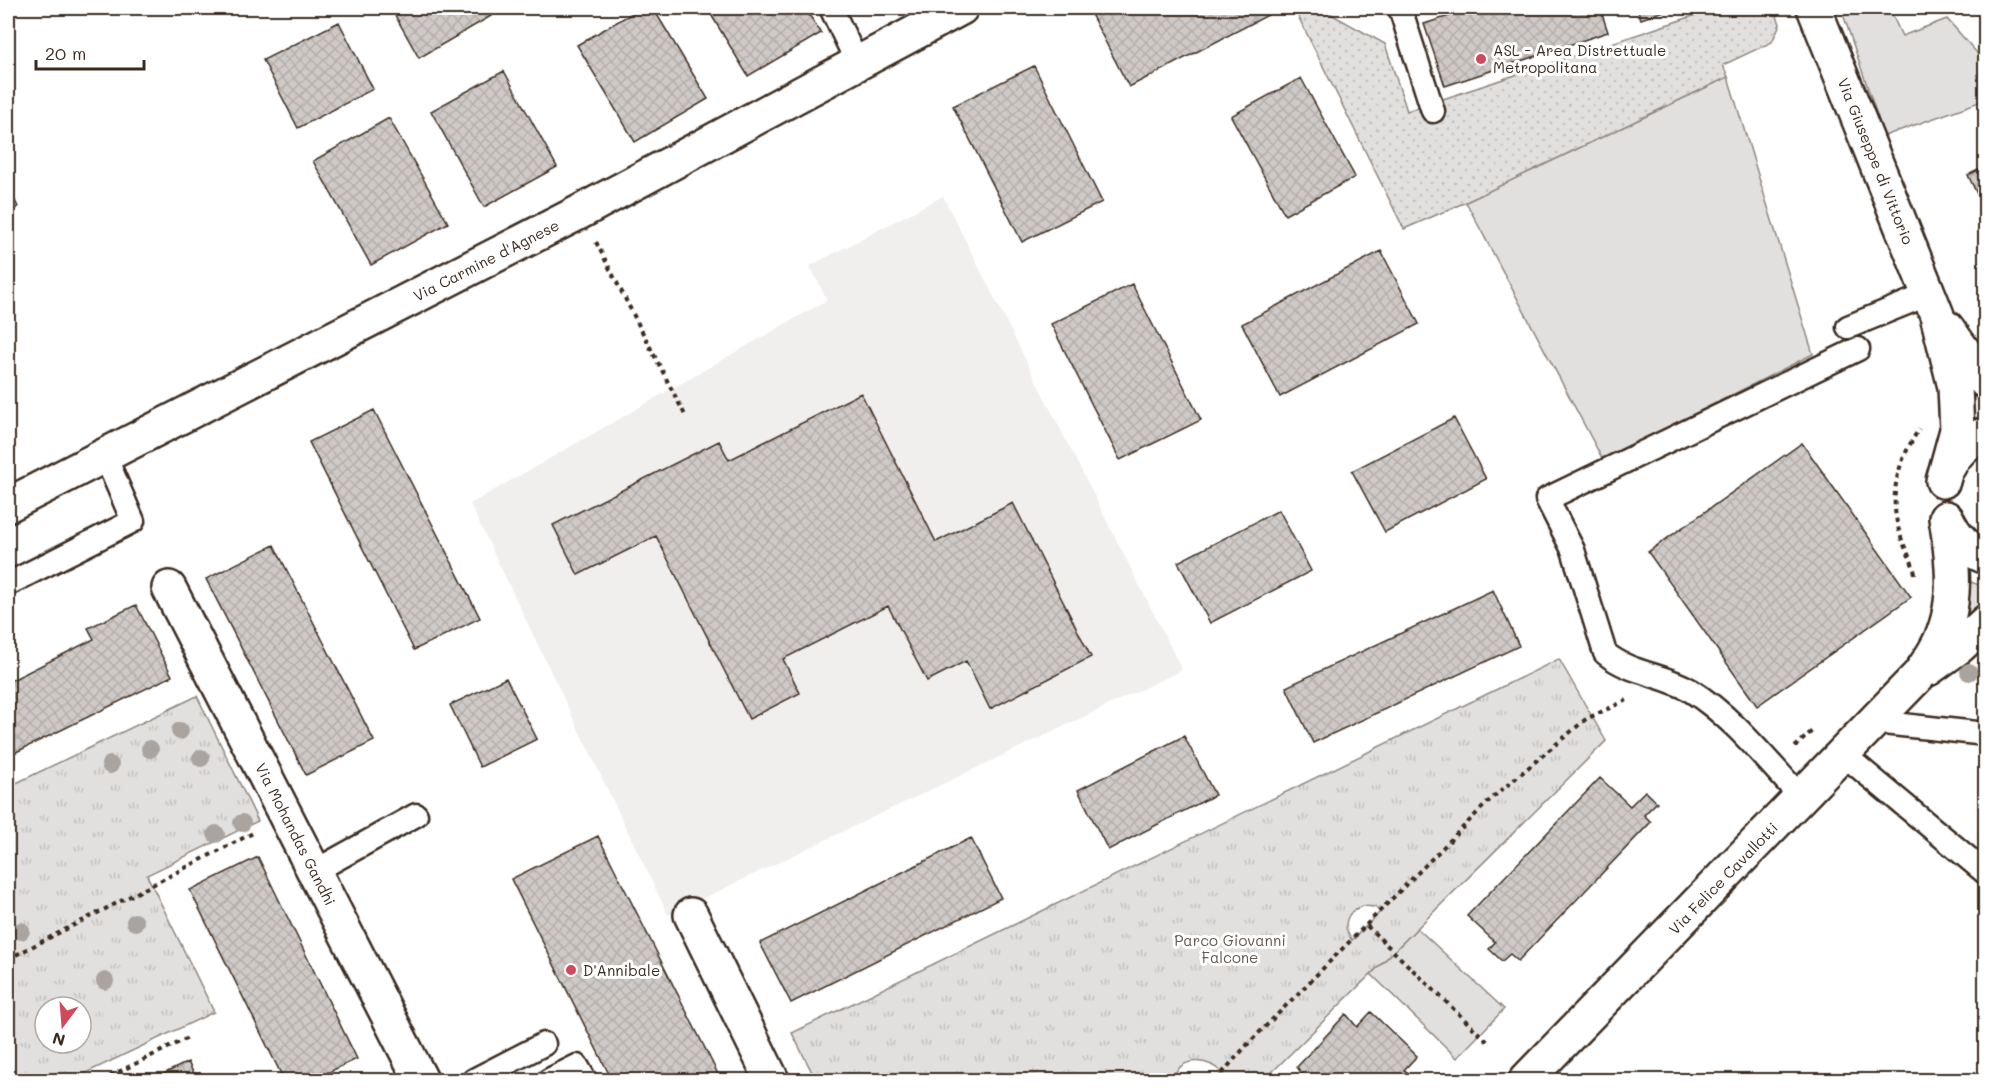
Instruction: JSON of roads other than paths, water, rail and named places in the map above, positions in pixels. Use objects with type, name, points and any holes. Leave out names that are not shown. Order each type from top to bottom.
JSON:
[{"type":"street","name":"Via Carmine d'Agnese","points":[[8,505],[580,212],[961,8]]},
{"type":"street","name":"Via Giuseppe di Vittorio","points":[[1814,8],[1933,304],[1955,387],[1957,430],[1943,482]]},
{"type":"street","name":"Via Giuseppe di Vittorio","points":[[1933,304],[1986,382]]},
{"type":"street","points":[[1943,482],[1950,463],[1962,448],[1978,436],[1986,434]]},
{"type":"street","name":"Via Felice Cavallotti","points":[[1526,1080],[1919,675],[1938,646],[1948,614],[1953,558],[1942,500],[1943,482]]},
{"type":"street","points":[[1946,518],[1960,541],[1986,557]]},
{"type":"street","name":"Via Mohandas Gandhi","points":[[169,588],[421,1080]]},
{"type":"street","name":"Via Felice Cavallotti","points":[[1919,675],[1960,646],[1986,622]]},
{"type":"street","points":[[691,915],[772,1080]]},
{"type":"lane","points":[[831,8],[857,62]]},
{"type":"lane","points":[[1400,8],[1433,111]]},
{"type":"lane","points":[[1848,327],[1933,304]]},
{"type":"lane","points":[[1801,796],[1708,702],[1687,688],[1631,669],[1605,653],[1573,550],[1547,499],[1858,349]]},
{"type":"lane","points":[[8,584],[133,521],[105,456]]},
{"type":"lane","points":[[1874,722],[1986,734]]},
{"type":"lane","points":[[1843,754],[1986,873]]},
{"type":"lane","points":[[315,871],[417,815]]},
{"type":"lane","points":[[474,1080],[544,1044]]},
{"type":"lane","points":[[549,1080],[577,1066],[585,1080]]},
{"type":"place","name":"ASL - Area Distrettuale Metropolitana","points":[[1481,59]]},
{"type":"place","name":"D'Annibale","points":[[571,970]]},
{"type":"park label","name":"Parco Giovanni Falcone","points":[[1230,948]]}]
